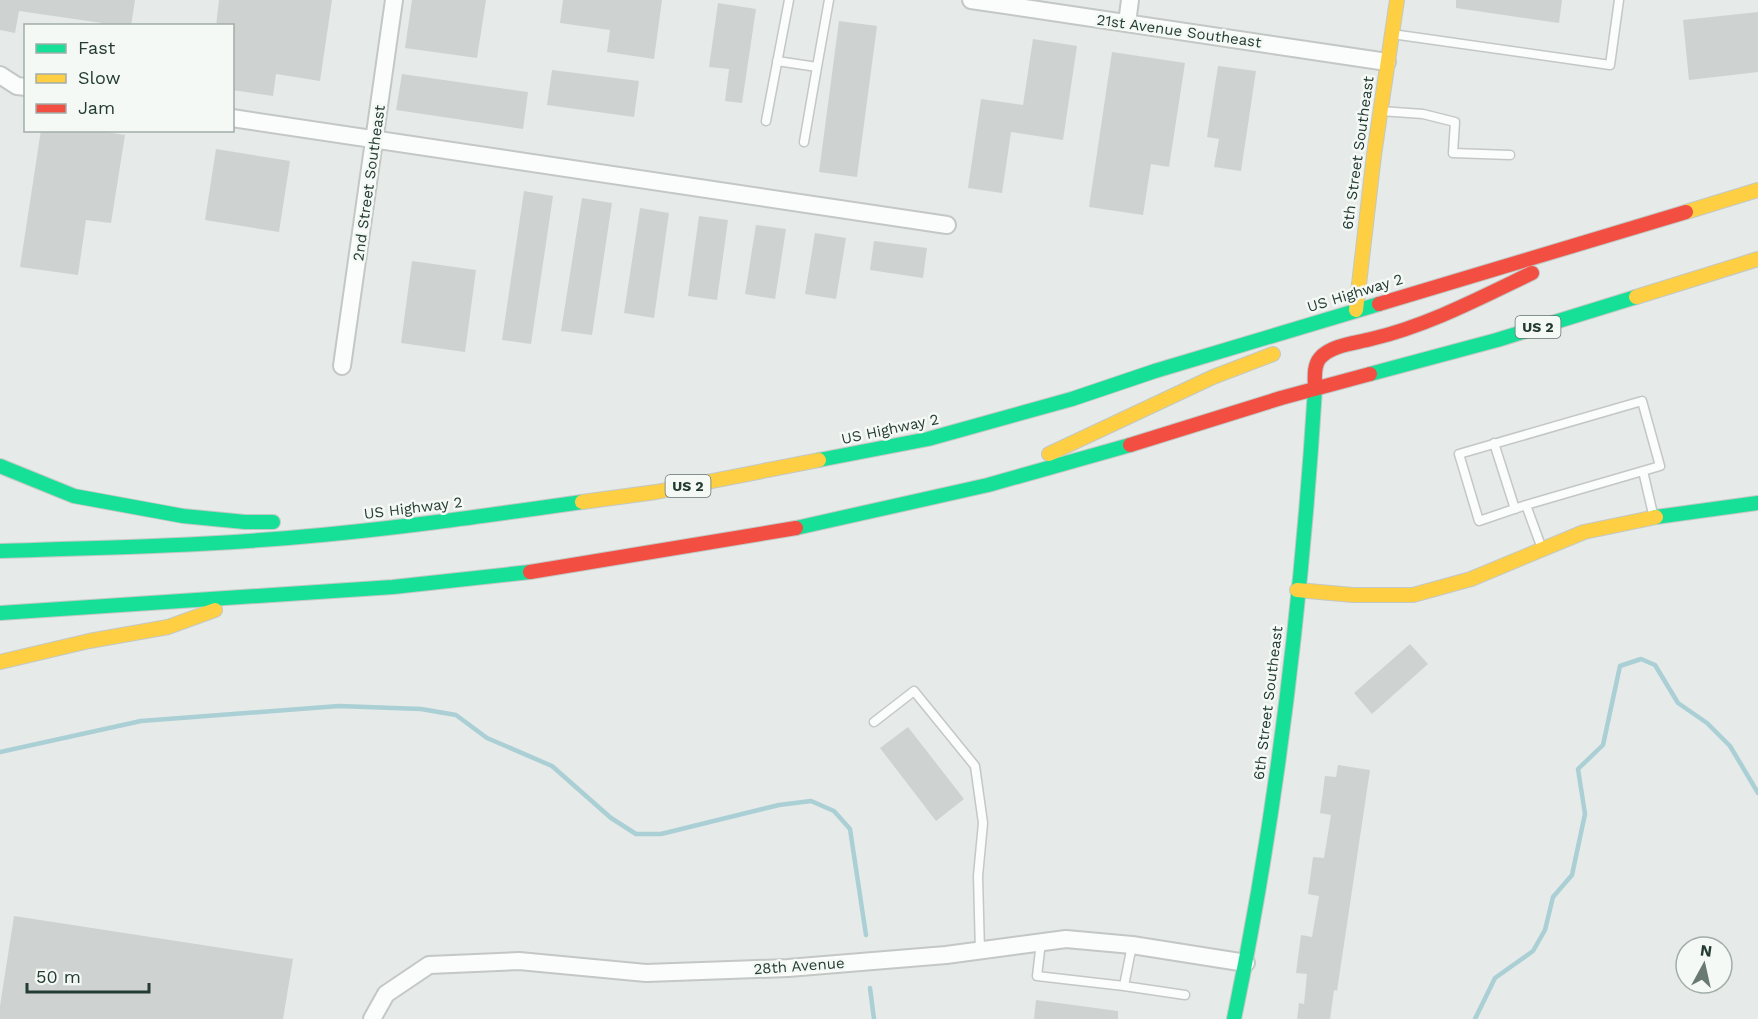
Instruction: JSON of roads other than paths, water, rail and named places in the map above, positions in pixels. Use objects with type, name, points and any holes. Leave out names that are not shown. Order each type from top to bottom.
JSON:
[{"type":"main road","name":"6th Street Southeast","points":[[1356,310],[1380,111],[1397,0]]},
{"type":"main road","name":"US Highway 2","points":[[0,551],[288,538],[435,524],[656,492],[928,439],[1072,399],[1155,371],[1758,190]]},
{"type":"main road","name":"6th Street Southeast","points":[[1233,1019],[1246,963],[1270,823],[1309,489],[1315,389],[1314,369],[1321,356],[1336,349],[1404,329],[1467,304],[1566,258],[1665,218]]},
{"type":"main road","name":"US 2","points":[[0,613],[393,587],[547,570],[783,531],[988,484],[1117,449],[1315,389],[1497,340],[1758,260]]},
{"type":"main road","points":[[1320,339],[1342,331],[1352,323],[1356,310]]},
{"type":"main road","points":[[988,484],[1144,408],[1213,377],[1281,352]]},
{"type":"main road","points":[[0,466],[74,496],[183,516],[235,521],[292,522]]},
{"type":"main road","points":[[1297,590],[1353,596],[1413,595],[1471,579],[1584,532],[1653,517],[1758,503]]},
{"type":"main road","points":[[316,522],[435,524]]},
{"type":"main road","points":[[0,662],[88,641],[168,627],[249,598]]},
{"type":"street","name":"2nd Street Southeast","points":[[342,366],[394,0]]},
{"type":"street","name":"21st Avenue Southeast","points":[[976,0],[1387,62]]},
{"type":"street","points":[[1127,23],[1130,0]]},
{"type":"street","points":[[0,75],[17,86],[24,87]]},
{"type":"street","points":[[234,118],[947,225]]},
{"type":"street","name":"28th Avenue","points":[[372,1019],[386,994],[429,965],[519,961],[646,973],[788,968],[980,951],[1066,939],[1131,945],[1246,963]]},
{"type":"lane","points":[[766,121],[789,0]]},
{"type":"lane","points":[[804,142],[829,0]]},
{"type":"lane","points":[[1392,34],[1610,65],[1619,0]]},
{"type":"lane","points":[[777,61],[817,67]]},
{"type":"lane","points":[[1380,111],[1423,114],[1455,122],[1453,153],[1510,155]]},
{"type":"lane","points":[[1642,401],[1660,466],[1643,471],[1479,520],[1459,454],[1642,401]]},
{"type":"lane","points":[[1494,443],[1515,509]]},
{"type":"lane","points":[[1643,471],[1653,517]]},
{"type":"lane","points":[[1526,505],[1542,550]]},
{"type":"lane","points":[[874,722],[914,691],[975,766],[983,823],[978,876],[980,951]]},
{"type":"lane","points":[[1041,942],[1037,976],[1185,995]]},
{"type":"lane","points":[[1124,986],[1131,945]]},
{"type":"waterway","points":[[1475,1019],[1495,978],[1533,951],[1545,930],[1553,897],[1572,875],[1585,814],[1578,769],[1603,745],[1620,666],[1641,659],[1655,665],[1678,703],[1707,723],[1730,746],[1758,793]]},
{"type":"waterway","points":[[0,752],[141,721],[339,706],[421,709],[456,715],[487,738],[552,766],[611,818],[636,834],[661,834],[779,805],[811,801],[834,811],[850,829],[866,935]]},
{"type":"waterway","points":[[870,988],[874,1019]]}]
